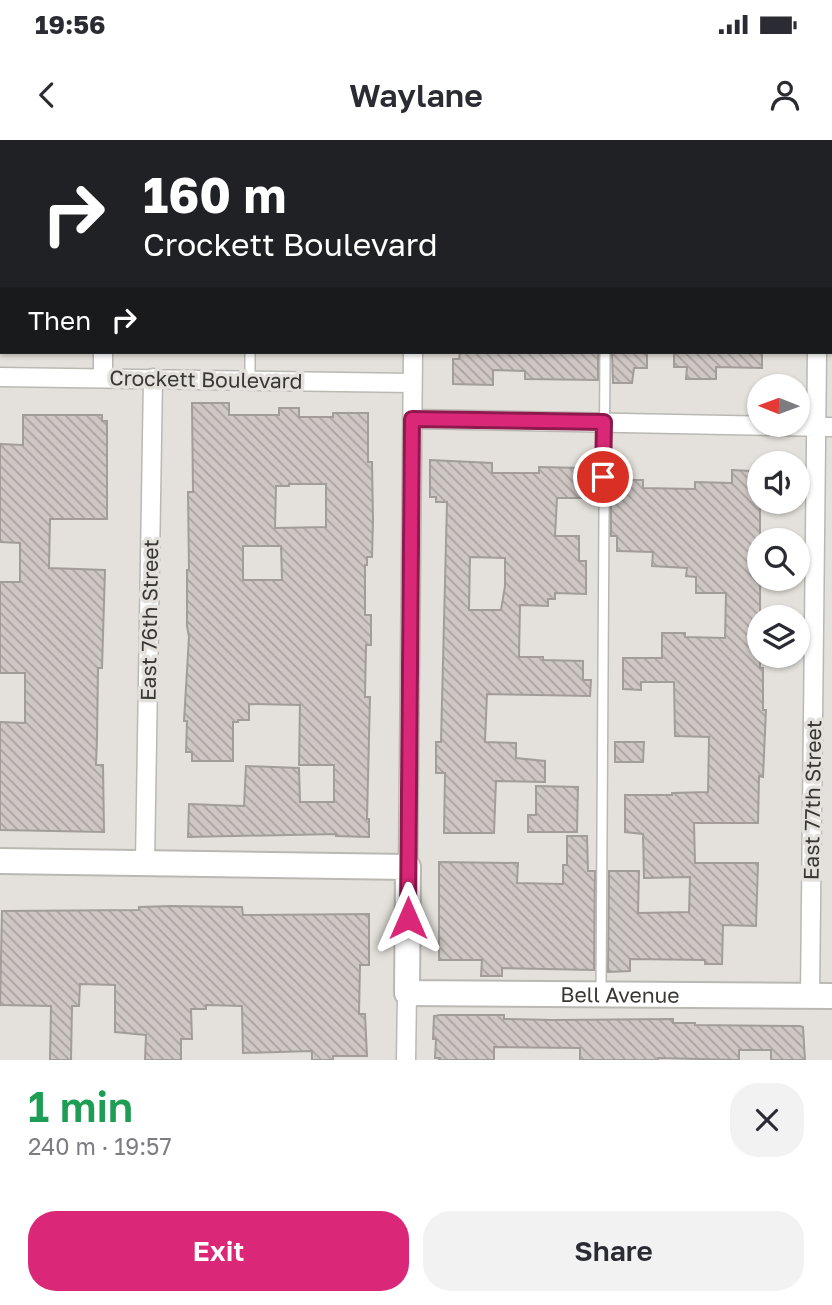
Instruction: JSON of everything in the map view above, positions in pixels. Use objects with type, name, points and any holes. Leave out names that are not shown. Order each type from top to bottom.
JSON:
[{"type":"street","points":[[103,354],[103,377]]},
{"type":"street","points":[[406,1060],[413,354]]},
{"type":"street","name":"East 77th Street","points":[[817,354],[824,427],[821,996]]},
{"type":"street","name":"Crockett Boulevard","points":[[0,377],[412,383]]},
{"type":"street","name":"East 76th Street","points":[[145,862],[153,378]]},
{"type":"street","points":[[412,419],[824,427]]},
{"type":"street","points":[[0,861],[408,867]]},
{"type":"street","name":"Bell Avenue","points":[[407,993],[821,996]]},
{"type":"lane","points":[[250,354],[250,379]]},
{"type":"lane","points":[[601,994],[605,354]]},
{"type":"building","points":[[460,354],[598,354],[598,380],[525,379],[525,371],[493,370],[493,385],[453,384],[453,359],[459,359]]},
{"type":"building","points":[[612,354],[647,354],[647,368],[634,368],[632,383],[613,383]]},
{"type":"building","points":[[674,354],[762,354],[762,368],[716,367],[716,379],[686,379],[687,367],[674,367]]},
{"type":"building","points":[[192,403],[229,403],[229,415],[279,415],[279,408],[299,408],[299,417],[368,413],[368,462],[372,462],[373,520],[372,557],[367,557],[365,565],[365,615],[371,615],[371,645],[366,645],[365,697],[370,697],[367,819],[369,837],[336,834],[188,837],[189,804],[244,806],[246,766],[299,768],[300,802],[334,802],[334,765],[299,765],[300,705],[249,704],[249,720],[233,722],[233,761],[192,761],[192,752],[186,752],[187,721],[184,721],[189,637],[188,492],[193,492]],"holes":[[[326,484],[326,527],[275,528],[276,486]],[[243,546],[281,546],[282,580],[243,580]]]},
{"type":"building","points":[[23,415],[102,415],[102,421],[107,421],[107,519],[50,519],[49,568],[105,570],[102,668],[98,668],[96,765],[103,765],[104,832],[0,830],[0,722],[25,723],[25,673],[0,673],[0,582],[20,582],[20,543],[0,542],[0,444],[23,445]]},
{"type":"building","points":[[430,460],[492,463],[492,473],[539,473],[539,467],[585,468],[592,469],[592,480],[597,480],[597,498],[557,498],[555,536],[579,536],[579,561],[586,561],[586,594],[555,593],[555,599],[548,599],[548,606],[520,605],[519,657],[583,661],[583,680],[591,680],[590,696],[487,694],[485,742],[516,743],[516,758],[545,761],[545,782],[496,781],[494,833],[444,833],[445,773],[436,773],[436,742],[441,742],[447,502],[436,502],[436,497],[430,497]],"holes":[[[470,557],[505,558],[505,586],[501,610],[469,610]]]},
{"type":"building","points":[[732,470],[747,471],[747,514],[760,514],[760,528],[747,528],[747,591],[760,591],[760,605],[747,605],[747,668],[763,668],[763,710],[766,710],[763,777],[759,776],[758,823],[694,823],[695,863],[758,863],[756,926],[723,925],[722,964],[705,964],[705,960],[630,959],[630,971],[608,972],[609,871],[639,871],[638,913],[689,912],[690,877],[644,878],[643,834],[625,832],[625,795],[708,792],[709,737],[675,736],[674,682],[641,682],[641,690],[623,689],[623,658],[662,658],[662,633],[685,633],[685,637],[725,638],[726,593],[696,593],[696,577],[686,576],[687,568],[652,566],[653,552],[617,551],[617,536],[611,536],[611,480],[643,480],[643,488],[695,489],[695,482],[732,483]]},
{"type":"building","points":[[615,742],[644,742],[643,762],[615,762]]},
{"type":"building","points":[[536,786],[578,787],[577,832],[528,832],[528,815],[536,815]]},
{"type":"building","points":[[567,836],[587,836],[588,871],[595,871],[594,970],[502,968],[502,976],[481,976],[482,960],[439,960],[439,862],[518,863],[517,883],[563,884],[563,865],[567,865]]},
{"type":"building","points":[[139,907],[242,907],[243,915],[369,914],[369,965],[360,965],[359,1014],[365,1014],[367,1056],[333,1056],[333,1060],[312,1060],[312,1051],[243,1053],[242,1006],[206,1005],[206,1009],[191,1009],[192,1039],[181,1039],[181,1060],[145,1060],[146,1035],[115,1032],[115,985],[80,984],[79,1006],[72,1006],[71,1060],[50,1060],[51,1006],[0,1005],[2,911],[139,910]]},
{"type":"building","points":[[504,1015],[504,1019],[553,1020],[673,1019],[673,1023],[695,1025],[800,1026],[803,1027],[805,1060],[771,1060],[771,1050],[739,1050],[739,1060],[580,1060],[580,1048],[494,1047],[494,1060],[439,1060],[440,1058],[435,1058],[436,1039],[433,1039],[434,1016]]},
{"type":"route","points":[[408,918],[412,419],[604,422],[603,477]]}]
